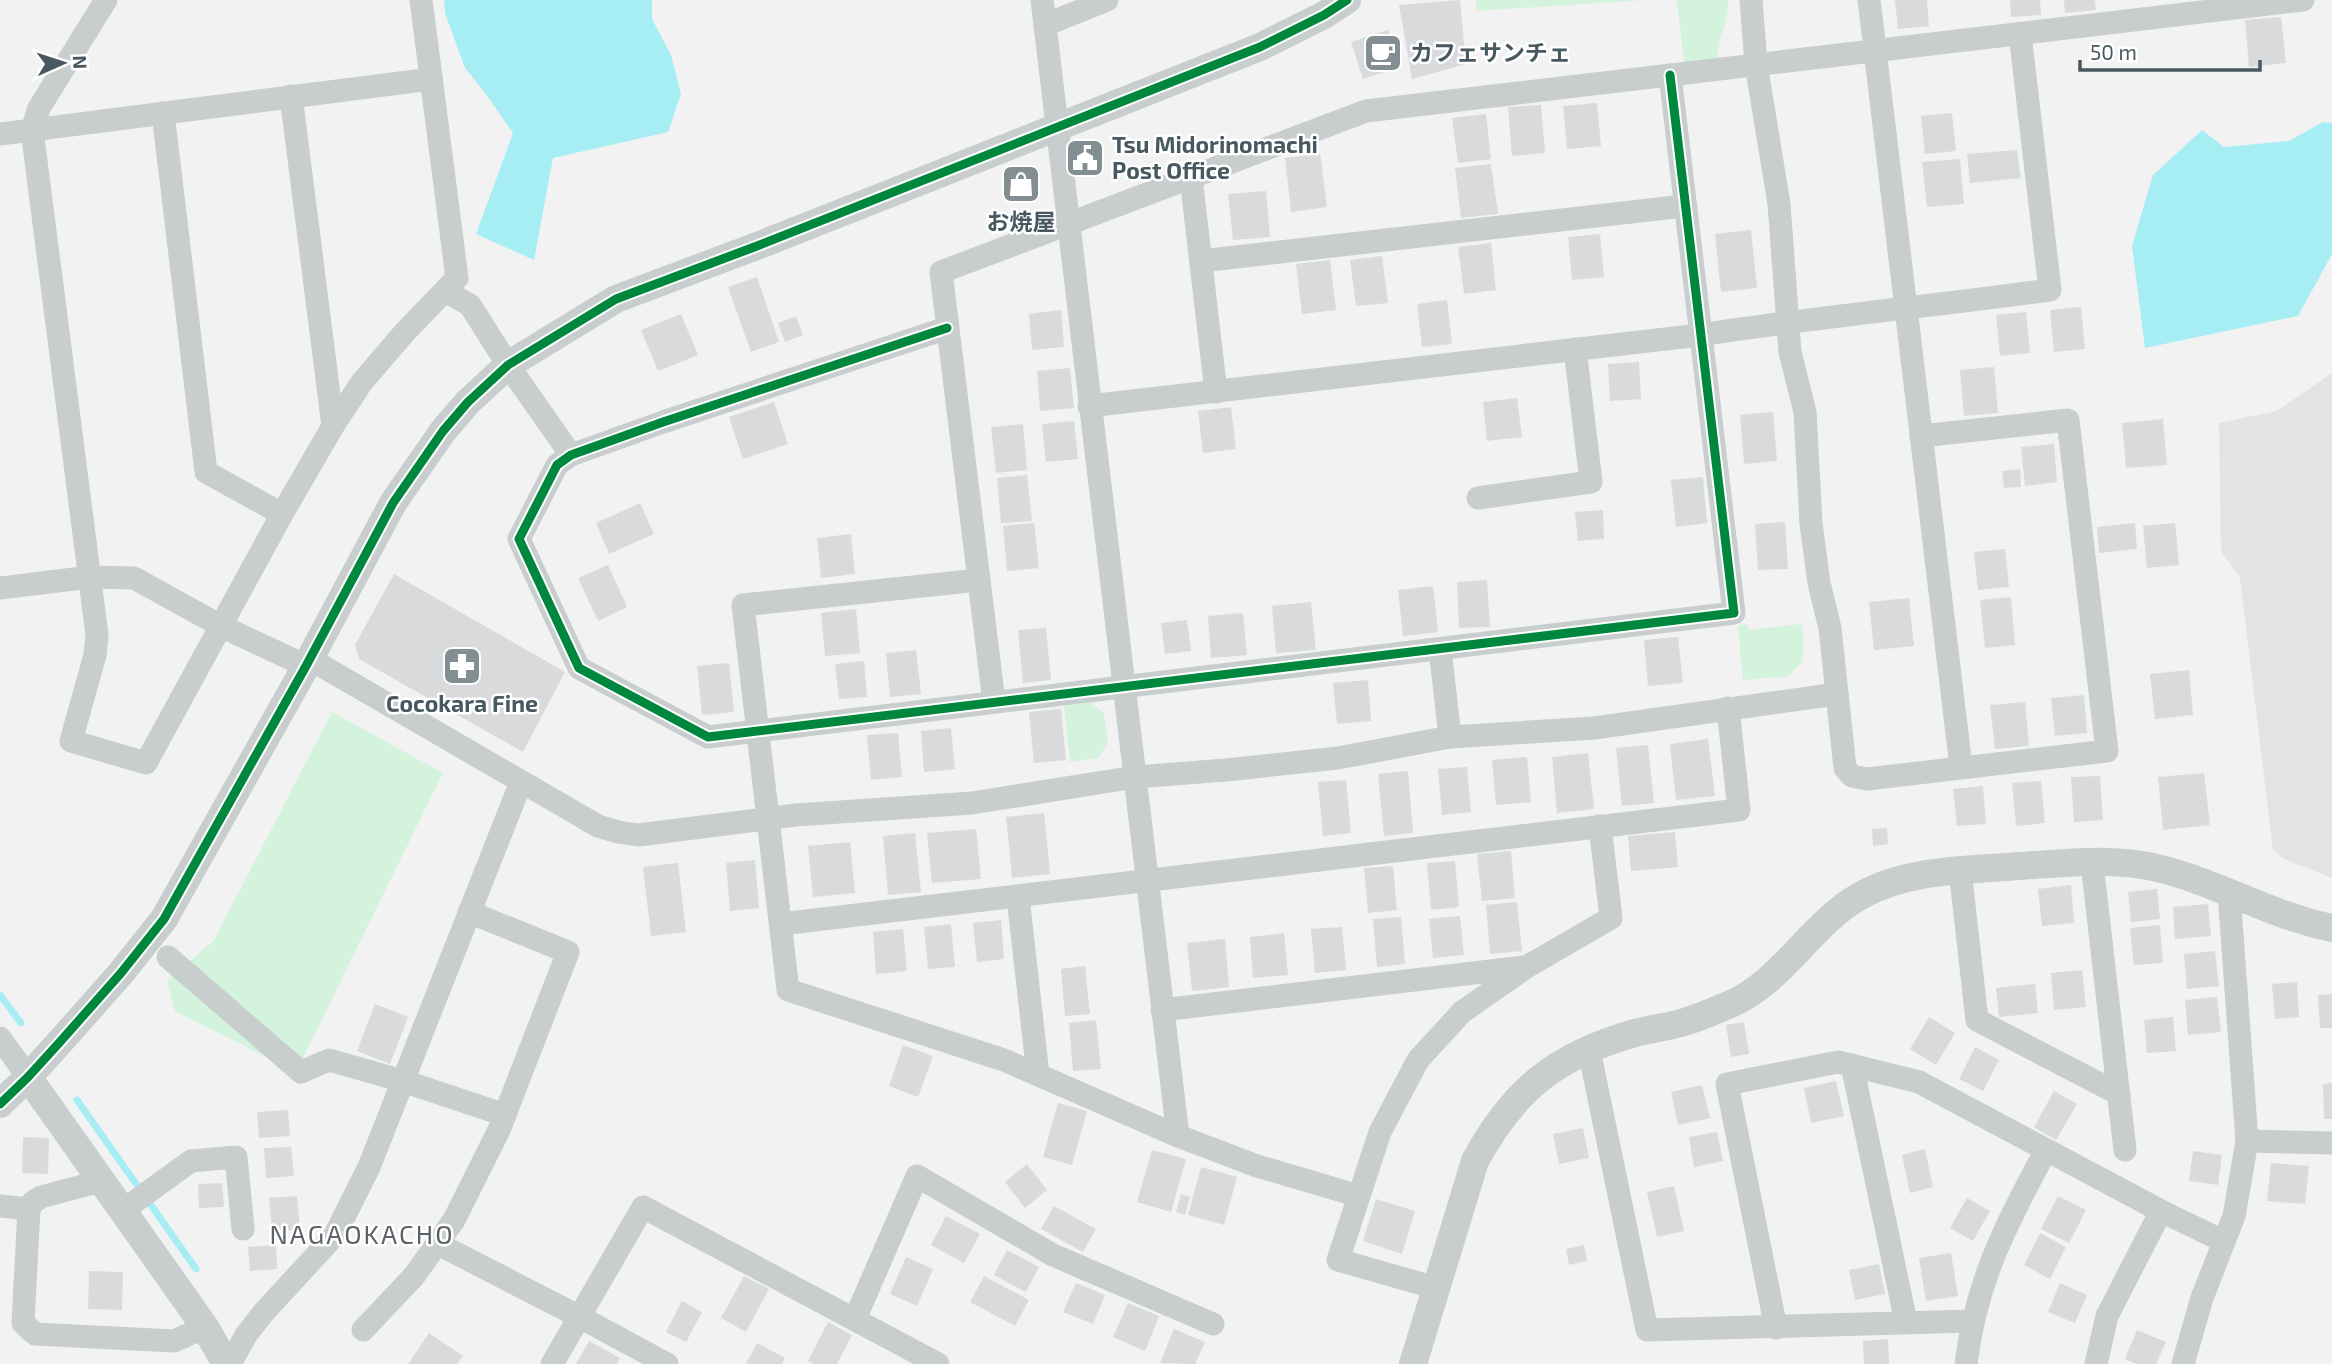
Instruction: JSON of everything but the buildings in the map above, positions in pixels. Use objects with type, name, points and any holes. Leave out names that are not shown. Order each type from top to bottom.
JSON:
[{"type":"street","points":[[106,0],[39,108],[32,130],[97,635],[96,655],[71,741],[146,763],[333,426],[362,382],[457,278],[421,0]]},
{"type":"street","points":[[1042,0],[1055,127],[1178,1136]]},
{"type":"street","points":[[1045,25],[1108,0]]},
{"type":"street","points":[[0,1104],[28,1077],[121,973],[164,919],[308,663],[399,492],[443,431],[468,402],[508,365],[617,299],[1259,47],[1324,15],[1346,0]]},
{"type":"street","points":[[1751,0],[1756,64],[1779,204],[1790,352],[1805,412],[1811,523],[1819,583],[1830,628],[1844,768],[1852,776],[1867,779],[2107,751],[2068,420],[1921,436]]},
{"type":"street","points":[[1869,0],[1961,767]]},
{"type":"street","points":[[994,702],[941,272],[1366,111],[2303,0]]},
{"type":"street","points":[[1089,406],[1700,335],[2050,290],[2020,34]]},
{"type":"street","points":[[947,328],[663,422],[570,455],[557,465],[519,539],[579,668],[708,737],[1734,613],[1670,75]]},
{"type":"street","points":[[0,134],[431,79]]},
{"type":"street","points":[[291,96],[333,426]]},
{"type":"street","points":[[163,113],[206,472],[282,514]]},
{"type":"street","points":[[1191,178],[1216,392]]},
{"type":"street","points":[[1201,261],[1684,206]]},
{"type":"street","points":[[445,291],[470,305],[570,455]]},
{"type":"street","points":[[1478,498],[1591,482],[1575,349]]},
{"type":"street","points":[[0,588],[90,577],[134,578],[221,626],[308,663],[598,826],[638,835],[796,815],[972,803],[1135,777],[1338,758],[1450,737],[1594,728],[1838,694]]},
{"type":"street","points":[[979,580],[743,606],[788,990],[1003,1060],[1178,1136],[1257,1166],[1359,1196]]},
{"type":"street","points":[[1440,649],[1450,737]]},
{"type":"street","points":[[781,925],[1739,810],[1728,708]]},
{"type":"street","points":[[0,1038],[101,1181],[126,1207],[228,1364],[264,1312],[335,1236],[364,1179],[521,782]]},
{"type":"street","points":[[1436,1288],[1338,1260],[1380,1132],[1419,1060],[1462,1012],[1528,966],[1611,918],[1600,826]]},
{"type":"street","points":[[2092,863],[2125,1150]]},
{"type":"street","points":[[1413,1364],[1475,1161],[1514,1101],[1533,1083],[1562,1063],[1589,1050],[1637,1032],[1683,1023],[1730,1005],[1765,983],[1837,911],[1861,895],[1909,878],[1960,870],[2126,863],[2158,868],[2302,922],[2332,929]]},
{"type":"street","points":[[1960,870],[1977,1020],[2119,1094]]},
{"type":"street","points":[[2183,1364],[2202,1298],[2234,1216],[2247,1141],[2229,893]]},
{"type":"street","points":[[1018,897],[1038,1075]]},
{"type":"street","points":[[363,1330],[414,1276],[454,1220],[505,1115],[569,952],[469,912]]},
{"type":"street","points":[[168,957],[301,1072],[329,1060],[505,1115]]},
{"type":"street","points":[[1163,1010],[1528,966]]},
{"type":"street","points":[[1589,1050],[1647,1330],[1972,1321]]},
{"type":"street","points":[[1776,1328],[1727,1084],[1838,1062],[1919,1082],[2161,1211],[2223,1241]]},
{"type":"street","points":[[1853,1065],[1906,1322]]},
{"type":"street","points":[[2247,1141],[2332,1143]]},
{"type":"street","points":[[1966,1364],[1972,1321],[1983,1284],[2004,1231],[2046,1150]]},
{"type":"street","points":[[126,1207],[191,1161],[236,1157],[243,1229]]},
{"type":"street","points":[[855,1319],[917,1177],[1053,1255],[1213,1324]]},
{"type":"street","points":[[101,1181],[40,1197],[29,1209],[23,1323],[35,1334],[174,1341],[205,1327]]},
{"type":"street","points":[[0,1206],[29,1209]]},
{"type":"street","points":[[552,1364],[643,1207],[938,1364]]},
{"type":"street","points":[[2096,1364],[2107,1316],[2161,1211]]},
{"type":"street","points":[[438,1244],[667,1364]]},
{"type":"shaded area","points":[[2332,373],[2332,878],[2284,859],[2273,850],[2240,578],[2221,551],[2219,423],[2277,411]]},
{"type":"green space","points":[[1475,0],[1644,0],[1477,11]]},
{"type":"green space","points":[[1674,0],[1728,0],[1718,60],[1684,63],[1677,1]]},
{"type":"green space","points":[[1747,624],[1748,630],[1801,624],[1803,661],[1789,676],[1743,680],[1738,626]]},
{"type":"green space","points":[[1090,702],[1104,713],[1108,743],[1098,758],[1070,762],[1064,706]]},
{"type":"green space","points":[[332,712],[443,773],[296,1072],[175,1011],[167,981],[214,940]]},
{"type":"water","points":[[444,0],[652,0],[652,19],[671,55],[681,94],[668,132],[553,158],[534,260],[476,234],[513,133],[465,68],[445,13]]},
{"type":"water","points":[[2323,122],[2332,123],[2332,254],[2298,316],[2145,348],[2132,246],[2153,175],[2202,130],[2224,147],[2289,141]]},
{"type":"waterway","points":[[0,995],[21,1023]]},
{"type":"waterway","points":[[77,1100],[196,1269]]},
{"type":"cycle path","points":[[0,1104],[59,1043],[164,919],[306,666],[393,503],[443,431],[468,402],[508,365],[616,299],[1260,47],[1324,15],[1347,0]]},
{"type":"cycle path","points":[[947,328],[663,422],[571,455],[557,465],[519,539],[579,668],[708,737],[1734,613],[1670,75]]},
{"type":"place","name":"カフェサンチェ","points":[[1383,53]]},
{"type":"place","name":"Tsu Midorinomachi Post Office","points":[[1085,158]]},
{"type":"place","name":"お焼屋","points":[[1021,184]]},
{"type":"place","name":"Cocokara Fine","points":[[462,666]]},
{"type":"district","name":"NAGAOKACHO","points":[[362,1235]]}]
